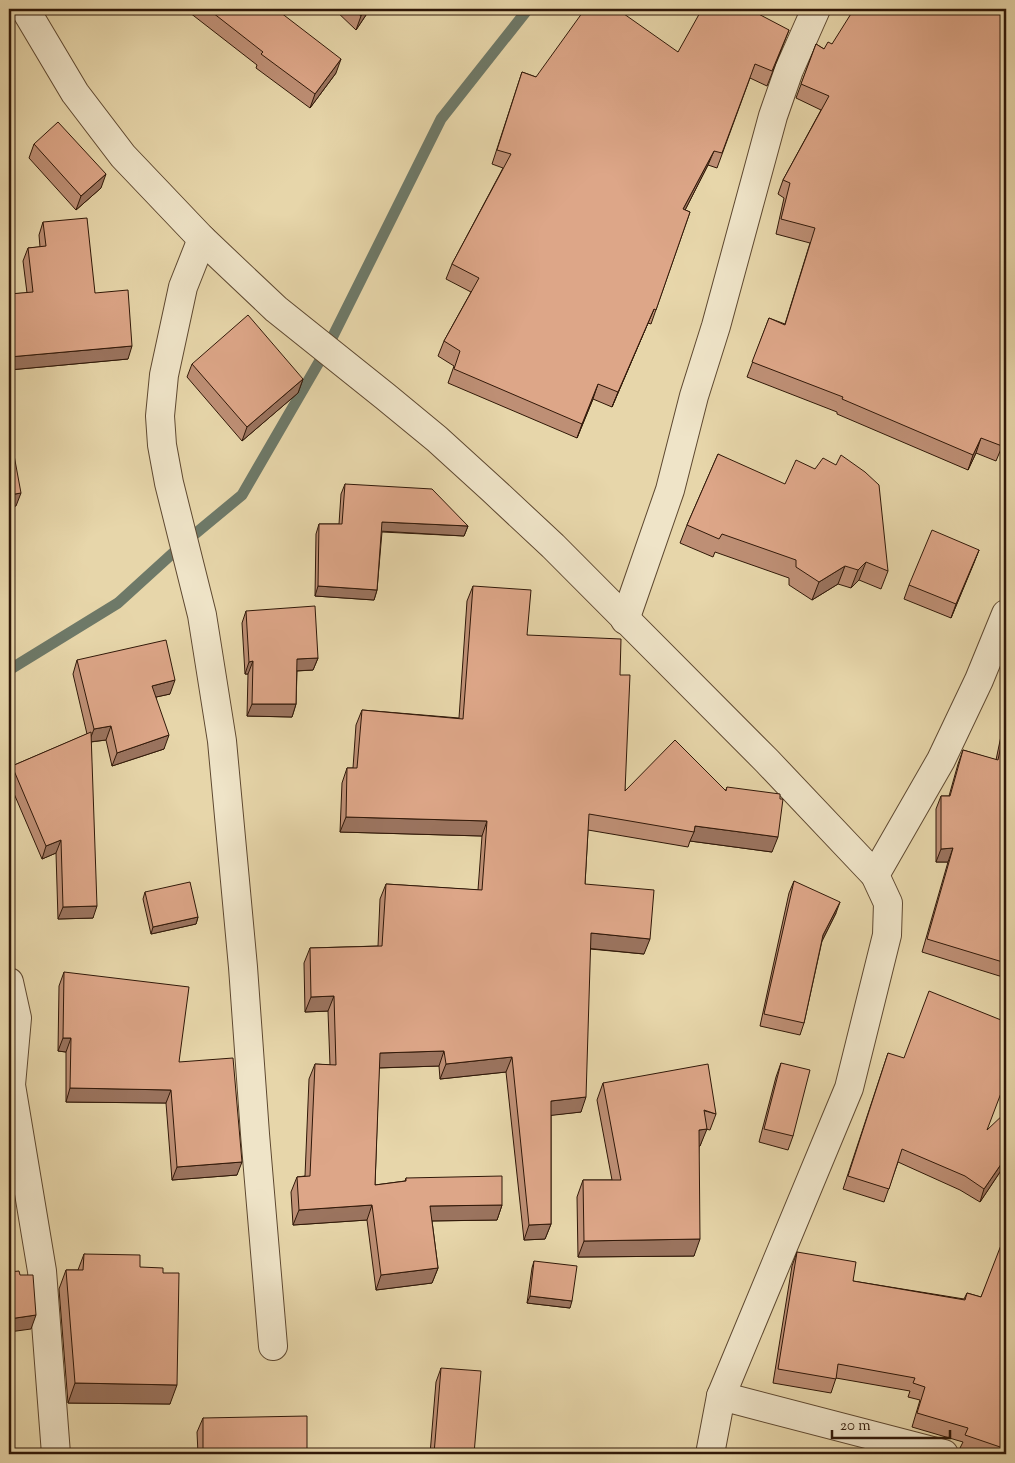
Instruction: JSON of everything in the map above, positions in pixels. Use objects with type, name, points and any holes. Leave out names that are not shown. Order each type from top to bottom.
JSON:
[{"type":"street","points":[[25,9],[75,92],[123,156],[202,239],[276,309],[386,397],[479,477],[553,546],[767,761],[875,875],[888,903],[887,935],[849,1088],[721,1396],[710,1454]]},
{"type":"street","points":[[626,620],[670,490],[694,396],[716,326],[773,116],[789,70],[816,9]]},
{"type":"street","points":[[202,239],[183,287],[164,375],[160,416],[162,445],[169,483],[202,615],[222,741],[243,966],[254,1134],[273,1346]]},
{"type":"street","points":[[875,875],[941,760],[979,680],[1006,614]]},
{"type":"street","points":[[9,982],[17,1018],[10,1084],[42,1272],[56,1454]]},
{"type":"street","points":[[721,1396],[928,1452]]},
{"type":"building","points":[[208,9],[276,9],[341,59],[315,94],[261,54],[263,52]]},
{"type":"building","points":[[353,9],[366,9],[361,16]]},
{"type":"building","points":[[585,9],[617,9],[678,52],[702,9],[749,9],[789,30],[772,71],[755,64],[722,153],[714,151],[683,209],[690,212],[656,310],[654,309],[618,392],[598,384],[582,424],[454,369],[460,351],[444,341],[479,278],[452,264],[511,154],[497,150],[522,72],[536,77]]},
{"type":"building","points":[[854,9],[998,9],[1006,12],[1006,435],[1002,446],[981,438],[973,455],[842,399],[843,397],[752,362],[769,318],[785,325],[815,228],[781,219],[790,183],[783,180],[829,96],[801,84],[816,44],[824,49],[828,42],[832,44]]},
{"type":"building","points":[[58,122],[106,174],[81,196],[34,144]]},
{"type":"building","points":[[87,218],[95,293],[128,290],[132,346],[9,357],[9,294],[33,292],[28,248],[46,246],[43,222]]},
{"type":"building","points":[[248,315],[303,379],[247,427],[192,364]]},
{"type":"building","points":[[9,428],[21,493],[9,495]]},
{"type":"building","points":[[718,454],[785,484],[796,460],[815,469],[823,458],[836,465],[841,455],[865,472],[879,485],[888,571],[866,562],[858,570],[845,566],[819,582],[796,567],[796,560],[722,534],[719,539],[687,525]]},
{"type":"building","points":[[345,484],[432,489],[468,526],[382,522],[377,590],[318,586],[319,524],[342,524]]},
{"type":"building","points":[[932,530],[979,550],[956,604],[909,585]]},
{"type":"building","points":[[473,586],[531,590],[527,635],[621,639],[620,675],[630,675],[625,791],[675,740],[726,791],[727,787],[780,794],[780,799],[783,799],[778,837],[695,826],[694,832],[589,814],[585,884],[654,890],[650,939],[591,933],[586,1097],[551,1101],[551,1224],[529,1225],[512,1057],[446,1064],[444,1051],[380,1053],[375,1185],[406,1181],[406,1178],[502,1176],[502,1205],[430,1206],[438,1268],[381,1275],[372,1205],[299,1210],[297,1177],[310,1176],[315,1064],[336,1065],[334,996],[311,997],[310,948],[382,946],[386,884],[482,890],[487,821],[346,817],[347,768],[357,768],[362,710],[463,719]]},
{"type":"building","points":[[315,606],[318,658],[297,659],[296,704],[252,704],[253,661],[249,662],[246,611]]},
{"type":"building","points":[[166,640],[175,680],[152,686],[169,735],[117,753],[111,726],[94,729],[77,660]]},
{"type":"building","points":[[1006,722],[1006,963],[927,939],[953,848],[941,849],[941,796],[950,796],[963,750],[998,760]]},
{"type":"building","points":[[91,732],[97,906],[63,907],[61,840],[46,846],[12,766]]},
{"type":"building","points":[[794,881],[840,902],[823,935],[804,1023],[764,1014]]},
{"type":"building","points":[[190,882],[198,917],[153,927],[145,892]]},
{"type":"building","points":[[64,972],[189,987],[179,1062],[233,1058],[242,1162],[177,1167],[171,1090],[70,1088],[71,1038],[63,1038]]},
{"type":"building","points":[[929,991],[1006,1022],[1006,1080],[987,1130],[1006,1112],[1006,1157],[984,1189],[965,1176],[902,1149],[889,1189],[848,1176],[888,1053],[904,1058]]},
{"type":"building","points":[[781,1063],[810,1070],[793,1136],[764,1129]]},
{"type":"building","points":[[708,1064],[716,1114],[704,1110],[707,1129],[699,1130],[700,1239],[584,1241],[583,1180],[621,1180],[603,1083]]},
{"type":"building","points":[[1003,1240],[1006,1241],[1006,1449],[965,1435],[968,1428],[917,1413],[925,1387],[913,1383],[915,1378],[838,1364],[836,1379],[778,1369],[797,1252],[856,1262],[853,1281],[965,1300],[967,1293],[981,1297]]},
{"type":"building","points":[[84,1254],[140,1255],[140,1267],[163,1268],[163,1273],[179,1273],[177,1385],[75,1383],[66,1270],[83,1270]]},
{"type":"building","points":[[534,1261],[577,1266],[572,1301],[530,1296]]},
{"type":"building","points":[[19,1271],[20,1275],[33,1275],[36,1315],[9,1319],[9,1272]]},
{"type":"building","points":[[441,1368],[481,1371],[474,1454],[434,1454]]},
{"type":"building","points":[[307,1416],[307,1454],[203,1454],[203,1418]]},
{"type":"waterway","points":[[9,670],[118,603],[184,543],[242,495],[326,350],[441,119],[528,9]]}]
